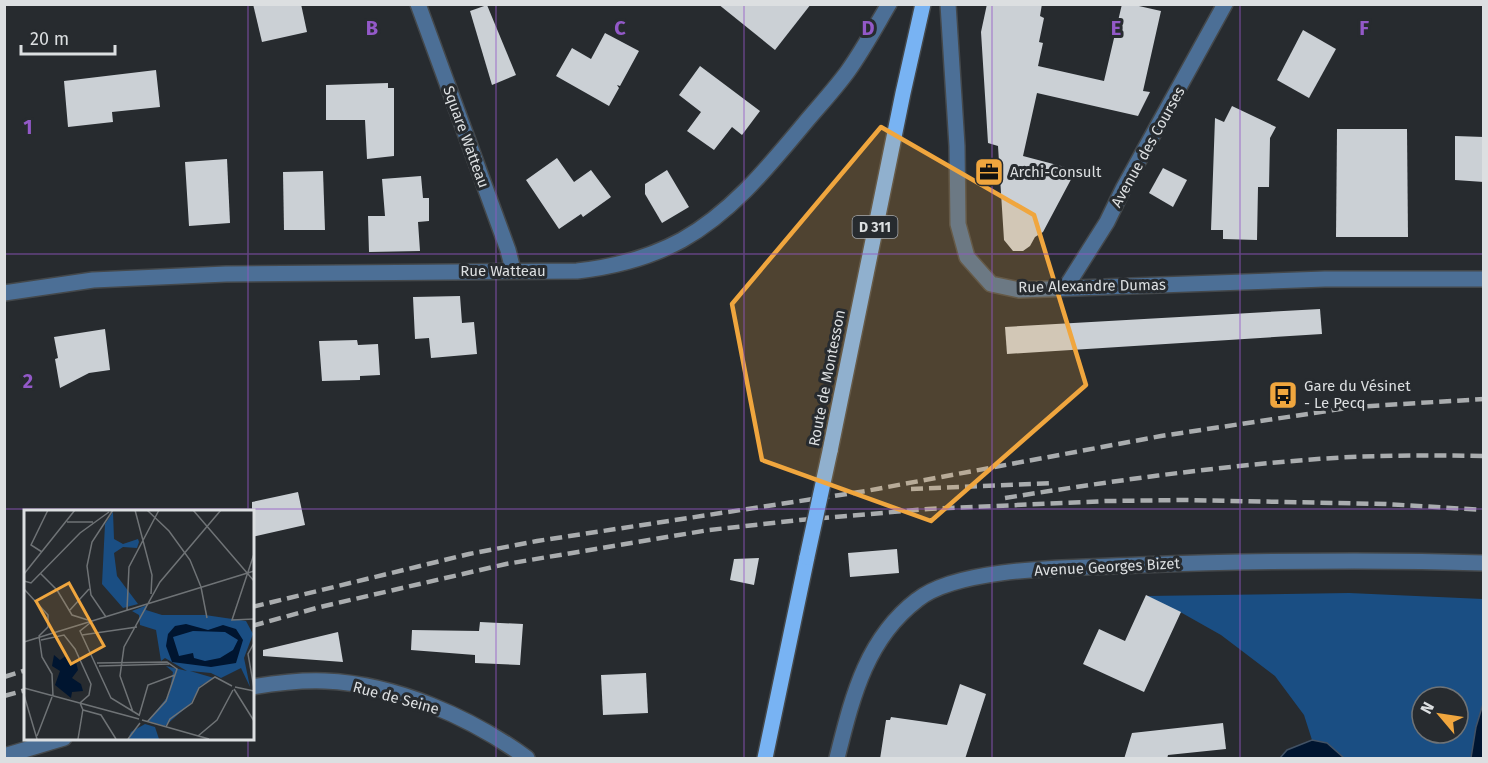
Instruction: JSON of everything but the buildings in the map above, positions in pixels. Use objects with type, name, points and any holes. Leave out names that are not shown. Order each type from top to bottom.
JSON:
[{"type":"main road","name":"Route de Montesson","points":[[765,759],[923,4]]},
{"type":"street","name":"Square Watteau","points":[[418,4],[508,250],[513,270]]},
{"type":"street","name":"Rue Watteau","points":[[4,293],[93,280],[226,274],[578,271],[599,269],[657,252],[714,218],[741,196],[776,159],[849,70],[889,4]]},
{"type":"street","name":"Rue Alexandre Dumas","points":[[948,4],[957,146],[958,224],[967,258],[991,284],[1019,290],[1325,279],[1484,279]]},
{"type":"street","name":"Avenue des Courses","points":[[1066,287],[1107,222],[1225,4]]},
{"type":"street","name":"Avenue Georges Bizet","points":[[837,759],[853,695],[864,667],[880,641],[898,616],[919,598],[945,585],[979,577],[1028,570],[1090,567],[1267,560],[1406,560],[1484,563]]},
{"type":"street","name":"Rue de Seine","points":[[254,687],[326,681],[373,688],[458,716],[503,741],[527,759]]},
{"type":"street","points":[[4,756],[61,739]]},
{"type":"highlighted area","points":[[881,127],[1034,215],[1086,385],[931,521],[762,460],[732,304]]},
{"type":"shaded area","points":[[1349,593],[1483,599],[1483,704],[1476,727],[1471,758],[1344,758],[1327,743],[1312,740],[1304,715],[1275,676],[1221,635],[1146,596]]},
{"type":"shaded area","points":[[1483,704],[1483,758],[1471,758],[1476,727]]},
{"type":"shaded area","points":[[1312,740],[1327,743],[1344,758],[1280,758],[1287,750]]},
{"type":"railway","points":[[254,607],[469,554],[537,541],[866,491],[1161,436],[1354,407],[1484,399]]},
{"type":"railway","points":[[1005,498],[1080,486],[1267,463],[1372,456],[1484,456]]},
{"type":"railway","points":[[911,489],[1054,483]]},
{"type":"railway","points":[[254,625],[320,607],[506,564],[709,530],[800,520],[928,509],[1107,501],[1186,500],[1386,504],[1484,510]]},
{"type":"railway","points":[[4,677],[24,671]]},
{"type":"railway","points":[[4,696],[24,691]]},
{"type":"place","name":"Archi-Consult","points":[[989,172]]},
{"type":"place","name":"Gare du Vésinet - Le Pecq","points":[[1283,395]]}]
